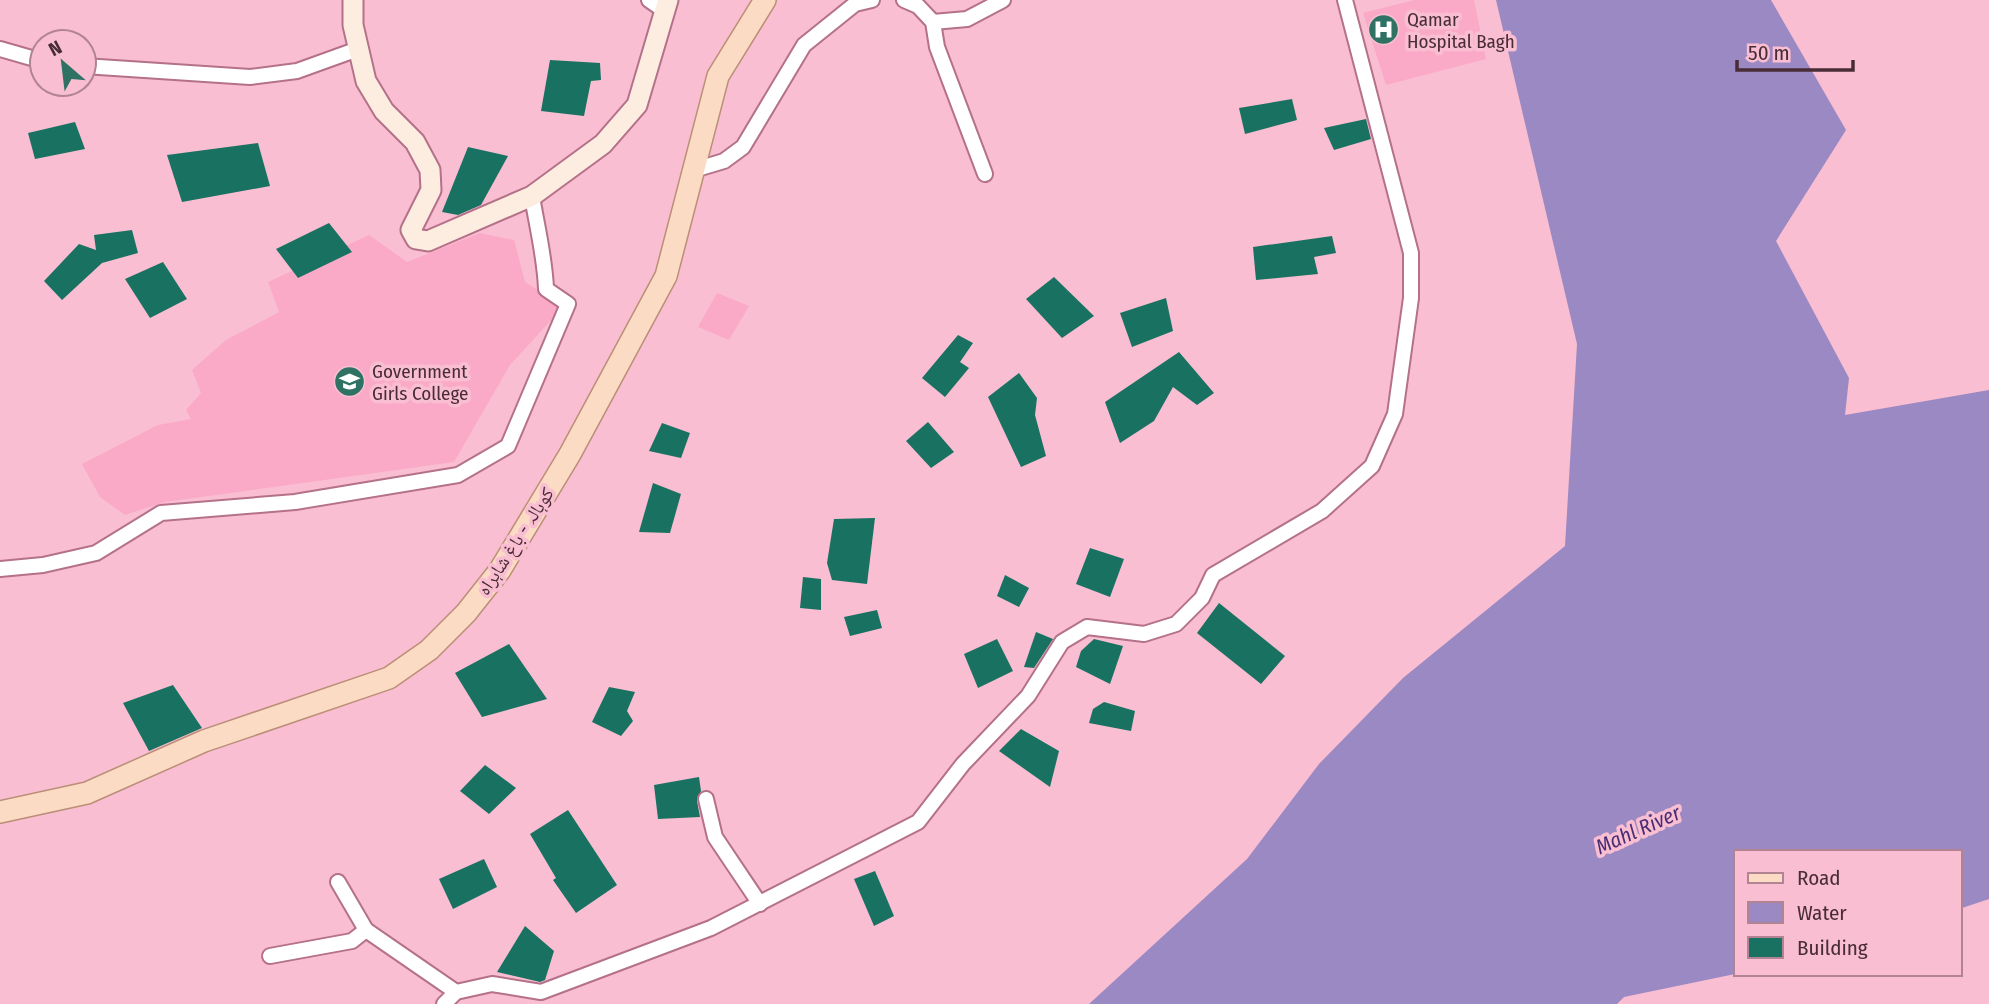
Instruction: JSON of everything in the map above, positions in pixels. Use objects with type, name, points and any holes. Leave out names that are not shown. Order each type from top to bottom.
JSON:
[{"type":"main road","points":[[353,0],[353,25],[366,81],[384,111],[415,142],[430,170],[431,190],[411,230],[416,239],[428,241],[532,197],[603,144],[637,105],[661,4]]},
{"type":"main road","name":"کوہالہ - باغ شاہراہ","points":[[0,813],[88,793],[204,741],[389,678],[429,650],[467,613],[500,570],[570,454],[666,276],[719,76],[765,0]]},
{"type":"street","points":[[694,170],[724,161],[743,147],[804,45],[855,4],[872,0]]},
{"type":"street","points":[[904,0],[918,6],[933,22],[937,47],[985,174]]},
{"type":"street","points":[[933,22],[967,19],[1003,0]]},
{"type":"street","points":[[444,1004],[456,992],[492,984],[541,992],[711,928],[918,822],[963,764],[1028,696],[1062,642],[1087,627],[1144,634],[1176,624],[1202,598],[1213,575],[1322,512],[1372,466],[1395,414],[1411,298],[1410,253],[1345,0]]},
{"type":"street","points":[[0,49],[28,57]]},
{"type":"street","points":[[98,67],[250,77],[297,71],[358,49]]},
{"type":"street","points":[[0,569],[43,565],[96,553],[161,513],[295,502],[458,475],[508,446],[568,304],[546,289],[545,264],[539,249],[532,197]]},
{"type":"street","points":[[706,799],[715,837],[760,904]]},
{"type":"street","points":[[338,882],[366,930],[456,992]]},
{"type":"street","points":[[270,956],[352,941],[366,930]]},
{"type":"shaded area","points":[[1414,0],[1474,0],[1486,59],[1386,85],[1363,13]]},
{"type":"shaded area","name":"Government Girls College","points":[[480,233],[514,240],[525,282],[564,306],[510,365],[454,462],[165,502],[125,515],[100,497],[82,464],[158,425],[191,419],[186,410],[201,393],[192,370],[226,340],[279,312],[268,282],[369,235],[407,262]]},
{"type":"shaded area","points":[[717,293],[749,306],[729,340],[698,327]]},
{"type":"water","name":"Mahl River","points":[[1496,0],[1771,0],[1846,130],[1776,241],[1849,378],[1845,415],[1989,390],[1989,899],[1961,908],[1961,850],[1734,850],[1734,974],[1624,997],[1617,1004],[1089,1004],[1247,859],[1319,764],[1403,678],[1565,546],[1577,344]]},
{"type":"building","points":[[550,60],[600,63],[601,80],[591,81],[584,116],[541,111]]},
{"type":"building","points":[[1292,99],[1297,120],[1245,134],[1239,108]]},
{"type":"building","points":[[1366,119],[1371,139],[1334,150],[1324,128]]},
{"type":"building","points":[[75,122],[85,149],[35,159],[28,133]]},
{"type":"building","points":[[258,143],[270,186],[182,202],[167,155]]},
{"type":"building","points":[[468,147],[508,156],[481,205],[458,215],[442,212]]},
{"type":"building","points":[[329,223],[352,252],[298,278],[276,249]]},
{"type":"building","points":[[132,230],[138,253],[102,263],[62,300],[44,281],[79,244],[96,250],[94,235]]},
{"type":"building","points":[[1332,236],[1336,253],[1314,257],[1318,274],[1256,280],[1253,247]]},
{"type":"building","points":[[163,262],[187,299],[150,318],[125,279]]},
{"type":"building","points":[[1054,277],[1094,316],[1062,338],[1026,299]]},
{"type":"building","points":[[1166,298],[1173,331],[1132,347],[1120,313]]},
{"type":"building","points":[[958,335],[973,343],[960,362],[969,368],[945,397],[922,378]]},
{"type":"building","points":[[1179,352],[1214,393],[1197,405],[1173,387],[1154,421],[1120,443],[1105,402]]},
{"type":"building","points":[[1019,373],[1037,398],[1035,415],[1046,456],[1021,467],[988,397]]},
{"type":"building","points":[[928,422],[954,452],[931,468],[906,441]]},
{"type":"building","points":[[662,423],[690,433],[681,458],[649,451]]},
{"type":"building","points":[[653,483],[681,494],[670,533],[639,532]]},
{"type":"building","points":[[875,518],[867,584],[832,580],[827,563],[834,519]]},
{"type":"building","points":[[1090,548],[1124,559],[1110,597],[1076,584]]},
{"type":"building","points":[[1005,575],[1029,588],[1019,607],[997,596]]},
{"type":"building","points":[[803,577],[821,579],[821,610],[800,608]]},
{"type":"building","points":[[1219,603],[1285,656],[1261,684],[1197,633]]},
{"type":"building","points":[[877,610],[882,628],[850,636],[844,617]]},
{"type":"building","points":[[1036,632],[1053,639],[1034,668],[1024,667]]},
{"type":"building","points":[[997,639],[1013,671],[978,688],[964,654]]},
{"type":"building","points":[[1094,639],[1123,646],[1110,684],[1076,667],[1081,651]]},
{"type":"building","points":[[509,644],[547,699],[482,717],[455,673]]},
{"type":"building","points":[[173,685],[202,728],[149,751],[123,703]]},
{"type":"building","points":[[609,687],[635,692],[627,711],[633,721],[621,736],[592,722]]},
{"type":"building","points":[[1104,702],[1135,711],[1131,731],[1089,723],[1093,709]]},
{"type":"building","points":[[1021,729],[1059,751],[1050,787],[999,751]]},
{"type":"building","points":[[485,765],[516,788],[489,814],[460,791]]},
{"type":"building","points":[[699,777],[701,791],[697,801],[700,817],[658,819],[654,785]]},
{"type":"building","points":[[568,810],[617,885],[576,913],[553,880],[556,878],[530,834]]},
{"type":"building","points":[[484,859],[497,887],[453,909],[439,879]]},
{"type":"building","points":[[875,871],[894,916],[874,926],[854,879]]},
{"type":"building","points":[[525,926],[554,951],[545,980],[540,982],[497,972]]},
{"type":"place","name":"Qamar Hospital Bagh","points":[[1384,30]]},
{"type":"place","name":"Government Girls College","points":[[349,382]]}]
